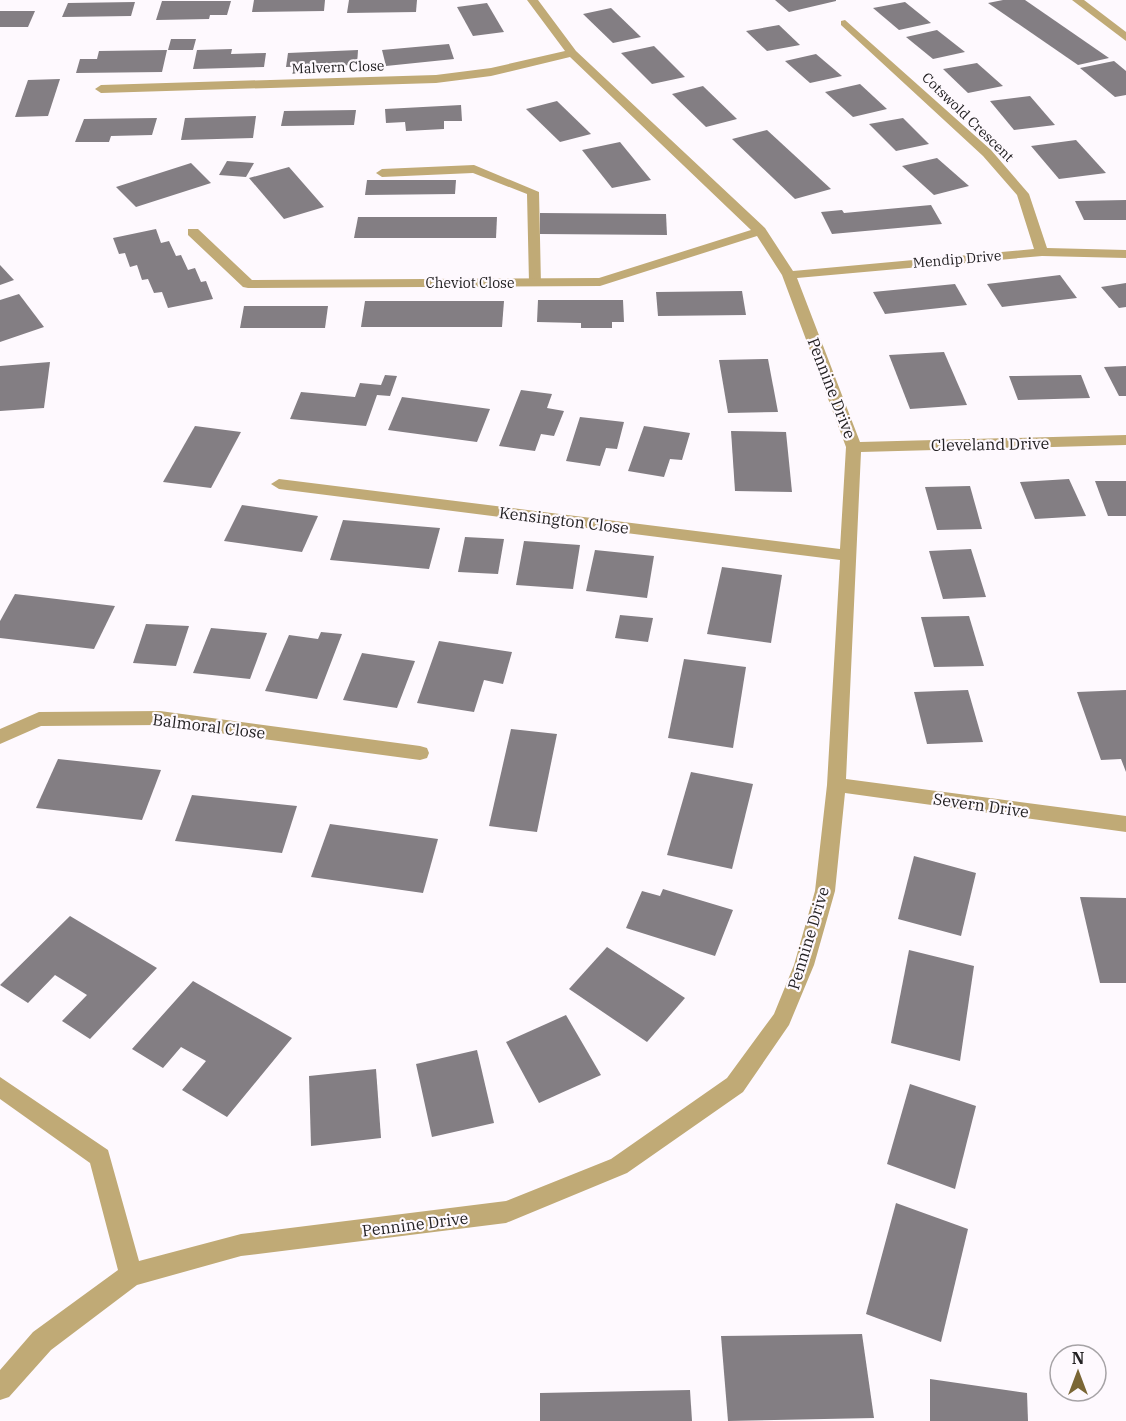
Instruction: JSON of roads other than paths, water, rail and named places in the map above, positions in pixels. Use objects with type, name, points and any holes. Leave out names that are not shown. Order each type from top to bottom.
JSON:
[{"type":"street","name":"Pennine Drive","points":[[0,1388],[42,1341],[131,1275],[241,1245],[506,1212],[619,1166],[735,1085],[782,1019],[804,965],[825,891],[836,785],[850,556],[854,447],[789,275],[760,231],[572,52],[532,0]]},
{"type":"street","points":[[1077,0],[1126,38]]},
{"type":"street","name":"Cotswold Crescent","points":[[845,23],[987,153],[1023,195],[1042,252]]},
{"type":"street","name":"Malvern Close","points":[[101,89],[117,94],[436,79],[491,72],[572,52]]},
{"type":"street","points":[[382,172],[474,170],[533,192],[536,282]]},
{"type":"street","name":"Cheviot Close","points":[[193,232],[248,284],[600,282],[760,231]]},
{"type":"street","name":"Mendip Drive","points":[[789,275],[1042,252],[1126,254]]},
{"type":"street","name":"Cleveland Drive","points":[[854,447],[1126,440]]},
{"type":"street","name":"Kensington Close","points":[[279,484],[850,556]]},
{"type":"street","name":"Balmoral Close","points":[[0,737],[39,719],[160,718],[420,753]]},
{"type":"street","name":"Severn Drive","points":[[836,785],[1126,824]]},
{"type":"street","points":[[0,1086],[100,1156],[131,1275]]}]
